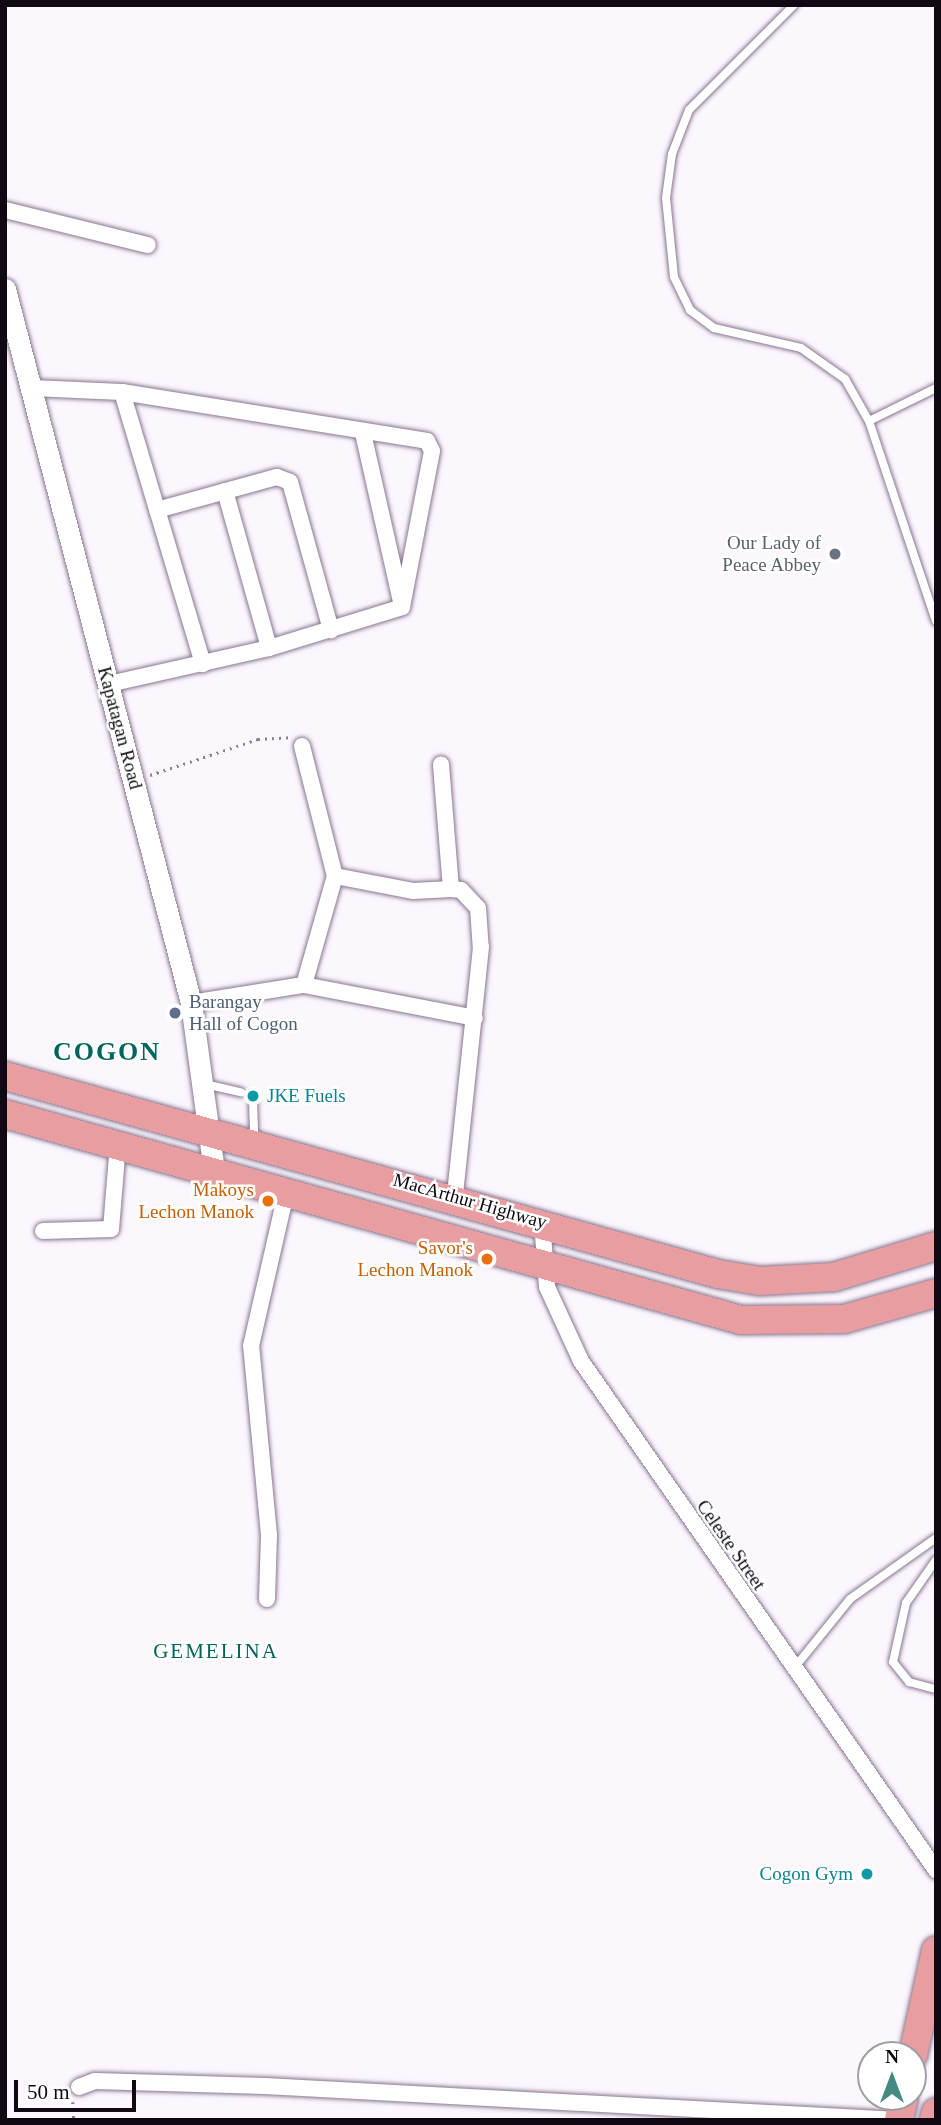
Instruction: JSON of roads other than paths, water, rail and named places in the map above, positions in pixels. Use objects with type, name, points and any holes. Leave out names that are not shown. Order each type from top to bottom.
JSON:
[{"type":"highway","name":"MacArthur Highway","points":[[5,1076],[210,1128],[455,1196],[670,1262],[760,1281],[867,1271],[936,1246]]},
{"type":"highway","points":[[5,1114],[118,1143],[695,1311],[775,1324],[875,1313],[936,1293]]},
{"type":"highway","points":[[916,2041],[936,1950]]},
{"type":"highway","points":[[934,2120],[936,2112]]},
{"type":"main road","name":"Kapatagan Road","points":[[5,289],[191,1003],[205,1084],[214,1171]]},
{"type":"street","points":[[5,210],[148,245]]},
{"type":"street","points":[[32,388],[122,392],[363,433],[427,441],[432,450],[402,607]]},
{"type":"street","points":[[122,392],[204,664]]},
{"type":"street","points":[[363,433],[402,607]]},
{"type":"street","points":[[157,510],[277,477],[290,482],[331,631]]},
{"type":"street","points":[[225,491],[269,648]]},
{"type":"street","points":[[109,684],[269,648],[402,607]]},
{"type":"street","points":[[302,746],[335,876],[304,985]]},
{"type":"street","points":[[441,764],[451,889]]},
{"type":"street","points":[[335,876],[413,891],[461,890],[478,908],[475,1018],[455,1196]]},
{"type":"street","points":[[191,1003],[304,985],[475,1018]]},
{"type":"street","points":[[43,1231],[111,1229],[118,1143]]},
{"type":"street","points":[[267,1599],[269,1535],[251,1346],[286,1193]]},
{"type":"street","name":"Celeste Street","points":[[542,1222],[544,1266],[581,1361],[793,1669],[936,1870]]},
{"type":"street","points":[[79,2087],[95,2081],[265,2086],[899,2120]]},
{"type":"lane","points":[[794,5],[689,110],[672,154],[666,198],[674,277],[690,310],[714,328],[777,339],[826,364],[845,379],[869,421],[936,621]]},
{"type":"lane","points":[[869,421],[936,388]]},
{"type":"lane","points":[[205,1084],[242,1092]]},
{"type":"lane","points":[[253,1101],[254,1142]]},
{"type":"lane","points":[[793,1669],[850,1599],[936,1538]]},
{"type":"lane","points":[[936,1560],[906,1603],[893,1662],[899,1675],[936,1689]]},
{"type":"place","name":"Our Lady of Peace Abbey","points":[[835,554]]},
{"type":"place","name":"Barangay Hall of Cogon","points":[[175,1013]]},
{"type":"place","name":"JKE Fuels","points":[[253,1096]]},
{"type":"place","name":"Makoys Lechon Manok","points":[[268,1201]]},
{"type":"place","name":"Savor's Lechon Manok","points":[[487,1259]]},
{"type":"place","name":"Cogon Gym","points":[[867,1874]]},
{"type":"district","name":"COGON","points":[[107,1052]]},
{"type":"district","name":"GEMELINA","points":[[216,1651]]}]
